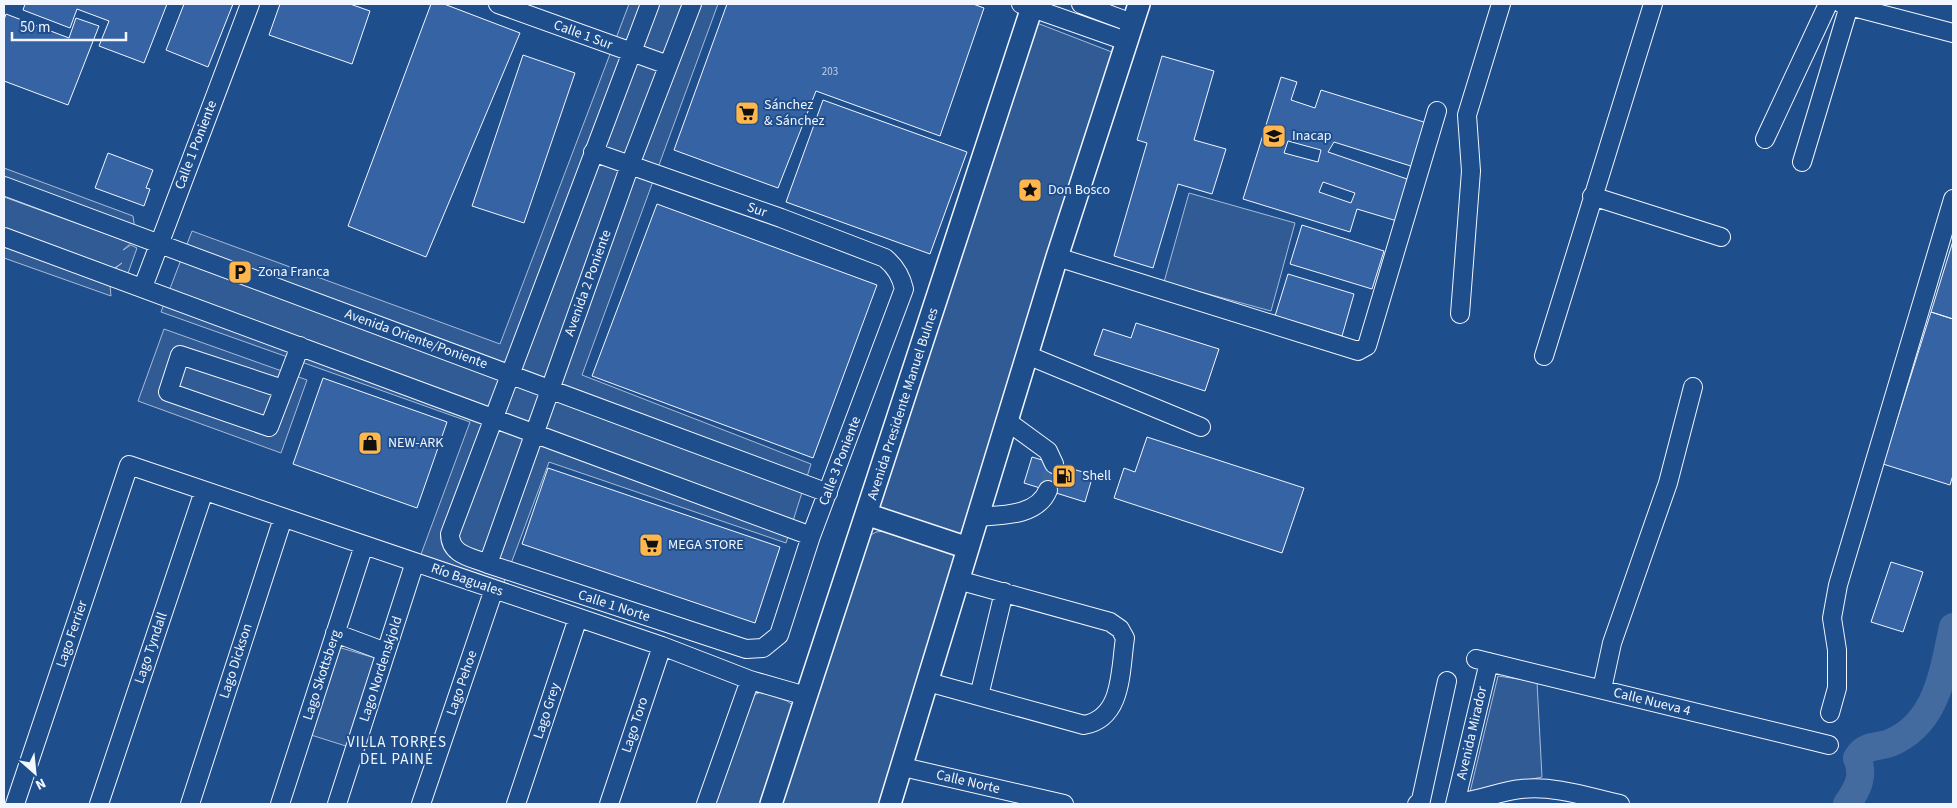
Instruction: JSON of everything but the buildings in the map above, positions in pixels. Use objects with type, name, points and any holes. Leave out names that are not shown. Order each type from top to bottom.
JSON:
[{"type":"main road","name":"Avenida Presidente Manuel Bulnes","points":[[771,804],[1029,5]]},
{"type":"main road","points":[[890,804],[1057,257],[1132,23]]},
{"type":"main road","points":[[866,514],[968,548]]},
{"type":"street","name":"Calle 1 Poniente","points":[[143,287],[250,4]]},
{"type":"street","name":"Calle 1 Sur","points":[[498,4],[668,65]]},
{"type":"street","points":[[494,418],[650,4]]},
{"type":"street","name":"Avenida 2 Poniente","points":[[488,564],[630,165],[692,4]]},
{"type":"street","points":[[1081,4],[1132,23]]},
{"type":"street","points":[[1460,314],[1471,171],[1467,115],[1501,4]]},
{"type":"street","points":[[1544,356],[1653,4]]},
{"type":"street","points":[[1765,140],[1828,4]]},
{"type":"street","points":[[1029,5],[1132,23]]},
{"type":"street","points":[[1802,162],[1845,5],[1953,33]]},
{"type":"street","points":[[1057,257],[1358,351],[1367,346],[1437,111]]},
{"type":"street","name":"Sur","points":[[593,152],[781,218],[885,258],[897,270],[904,289]]},
{"type":"street","name":"Avenida Oriente/Poniente","points":[[4,186],[828,492]]},
{"type":"street","points":[[1592,196],[1721,236]]},
{"type":"street","points":[[1830,713],[1836,688],[1837,650],[1832,618],[1838,585],[1953,199]]},
{"type":"street","points":[[4,237],[811,536]]},
{"type":"street","name":"Calle 3 Poniente","points":[[780,635],[811,536],[904,289]]},
{"type":"street","points":[[284,390],[180,355],[168,392],[269,427],[284,390],[300,346]]},
{"type":"street","points":[[1027,354],[1200,427]]},
{"type":"street","points":[[1602,690],[1612,642],[1668,483],[1693,387]]},
{"type":"street","name":"Calle 1 Norte","points":[[494,418],[450,534],[450,544],[456,551],[488,564],[746,649],[763,648],[780,635]]},
{"type":"street","points":[[1007,420],[1048,450],[1054,464]]},
{"type":"street","name":"Río Baguales","points":[[129,465],[662,646],[750,680],[806,696]]},
{"type":"street","name":"Lago Ferrier","points":[[15,804],[129,465]]},
{"type":"street","points":[[977,518],[1027,510],[1042,500],[1048,490]]},
{"type":"street","name":"Lago Tyndall","points":[[99,804],[204,491]]},
{"type":"street","name":"Lago Dickson","points":[[190,804],[283,518]]},
{"type":"street","name":"Lago Skottsberg","points":[[280,804],[364,545]]},
{"type":"street","name":"Lago Nordenskjold","points":[[338,804],[415,562]]},
{"type":"street","points":[[928,682],[1084,725],[1097,723],[1107,715],[1114,703],[1125,638],[1120,629],[1110,622],[958,580]]},
{"type":"street","name":"Lago Pehoe","points":[[421,804],[494,590]]},
{"type":"street","points":[[979,696],[1004,592]]},
{"type":"street","name":"Lago Grey","points":[[516,804],[578,618]]},
{"type":"street","points":[[335,633],[386,652]]},
{"type":"street","name":"Lago Toro","points":[[609,804],[662,646]]},
{"type":"street","name":"Calle Nueva 4","points":[[1482,661],[1829,745]]},
{"type":"street","name":"Avenida Mirador","points":[[1456,803],[1482,661]]},
{"type":"street","points":[[706,804],[750,680]]},
{"type":"street","points":[[1417,804],[1420,800],[1447,681]]},
{"type":"street","name":"Calle Norte","points":[[903,766],[1064,804]]},
{"type":"street","points":[[1456,803],[1472,802],[1520,789],[1546,789],[1620,804]]},
{"type":"shaded area","name":"Zona Franca","points":[[629,4],[718,4],[582,375],[811,464],[786,543],[549,462],[503,585],[420,557],[470,422],[161,312],[192,231],[500,344]]},
{"type":"shaded area","points":[[1037,23],[1117,54],[963,533],[959,535],[881,509],[879,505]]},
{"type":"shaded area","points":[[4,168],[133,216],[135,230],[4,181]]},
{"type":"shaded area","points":[[1189,193],[1295,223],[1271,311],[1164,282]]},
{"type":"shaded area","points":[[4,197],[131,243],[123,250],[131,245],[137,248],[127,276],[112,271],[122,263],[113,269],[4,229]]},
{"type":"shaded area","points":[[4,246],[110,285],[111,296],[4,258]]},
{"type":"shaded area","points":[[164,329],[307,380],[281,453],[138,401]]},
{"type":"shaded area","points":[[886,531],[953,554],[955,559],[883,804],[781,804],[869,536],[876,532]]},
{"type":"shaded area","points":[[338,647],[375,658],[349,747],[311,735]]},
{"type":"shaded area","points":[[1498,676],[1537,682],[1542,777],[1470,792]]},
{"type":"shaded area","points":[[761,692],[787,701],[794,706],[764,804],[714,804],[748,698]]},
{"type":"waterway","points":[[1847,804],[1859,782],[1860,771],[1857,758],[1860,754],[1868,748],[1890,743],[1906,734],[1919,723],[1928,709],[1936,694],[1941,678],[1953,627]]},
{"type":"tunnel","points":[[1048,490],[1054,464]]},
{"type":"place","name":"Sánchez & Sánchez","points":[[747,113]]},
{"type":"place","name":"Inacap","points":[[1274,136]]},
{"type":"place","name":"Don Bosco","points":[[1030,190]]},
{"type":"place","name":"Zona Franca","points":[[240,272]]},
{"type":"place","name":"NEW-ARK","points":[[370,443]]},
{"type":"place","name":"Shell","points":[[1064,476]]},
{"type":"place","name":"MEGA STORE","points":[[651,545]]},
{"type":"district","name":"VILLA TORRES DEL PAINE","points":[[397,750]]}]
